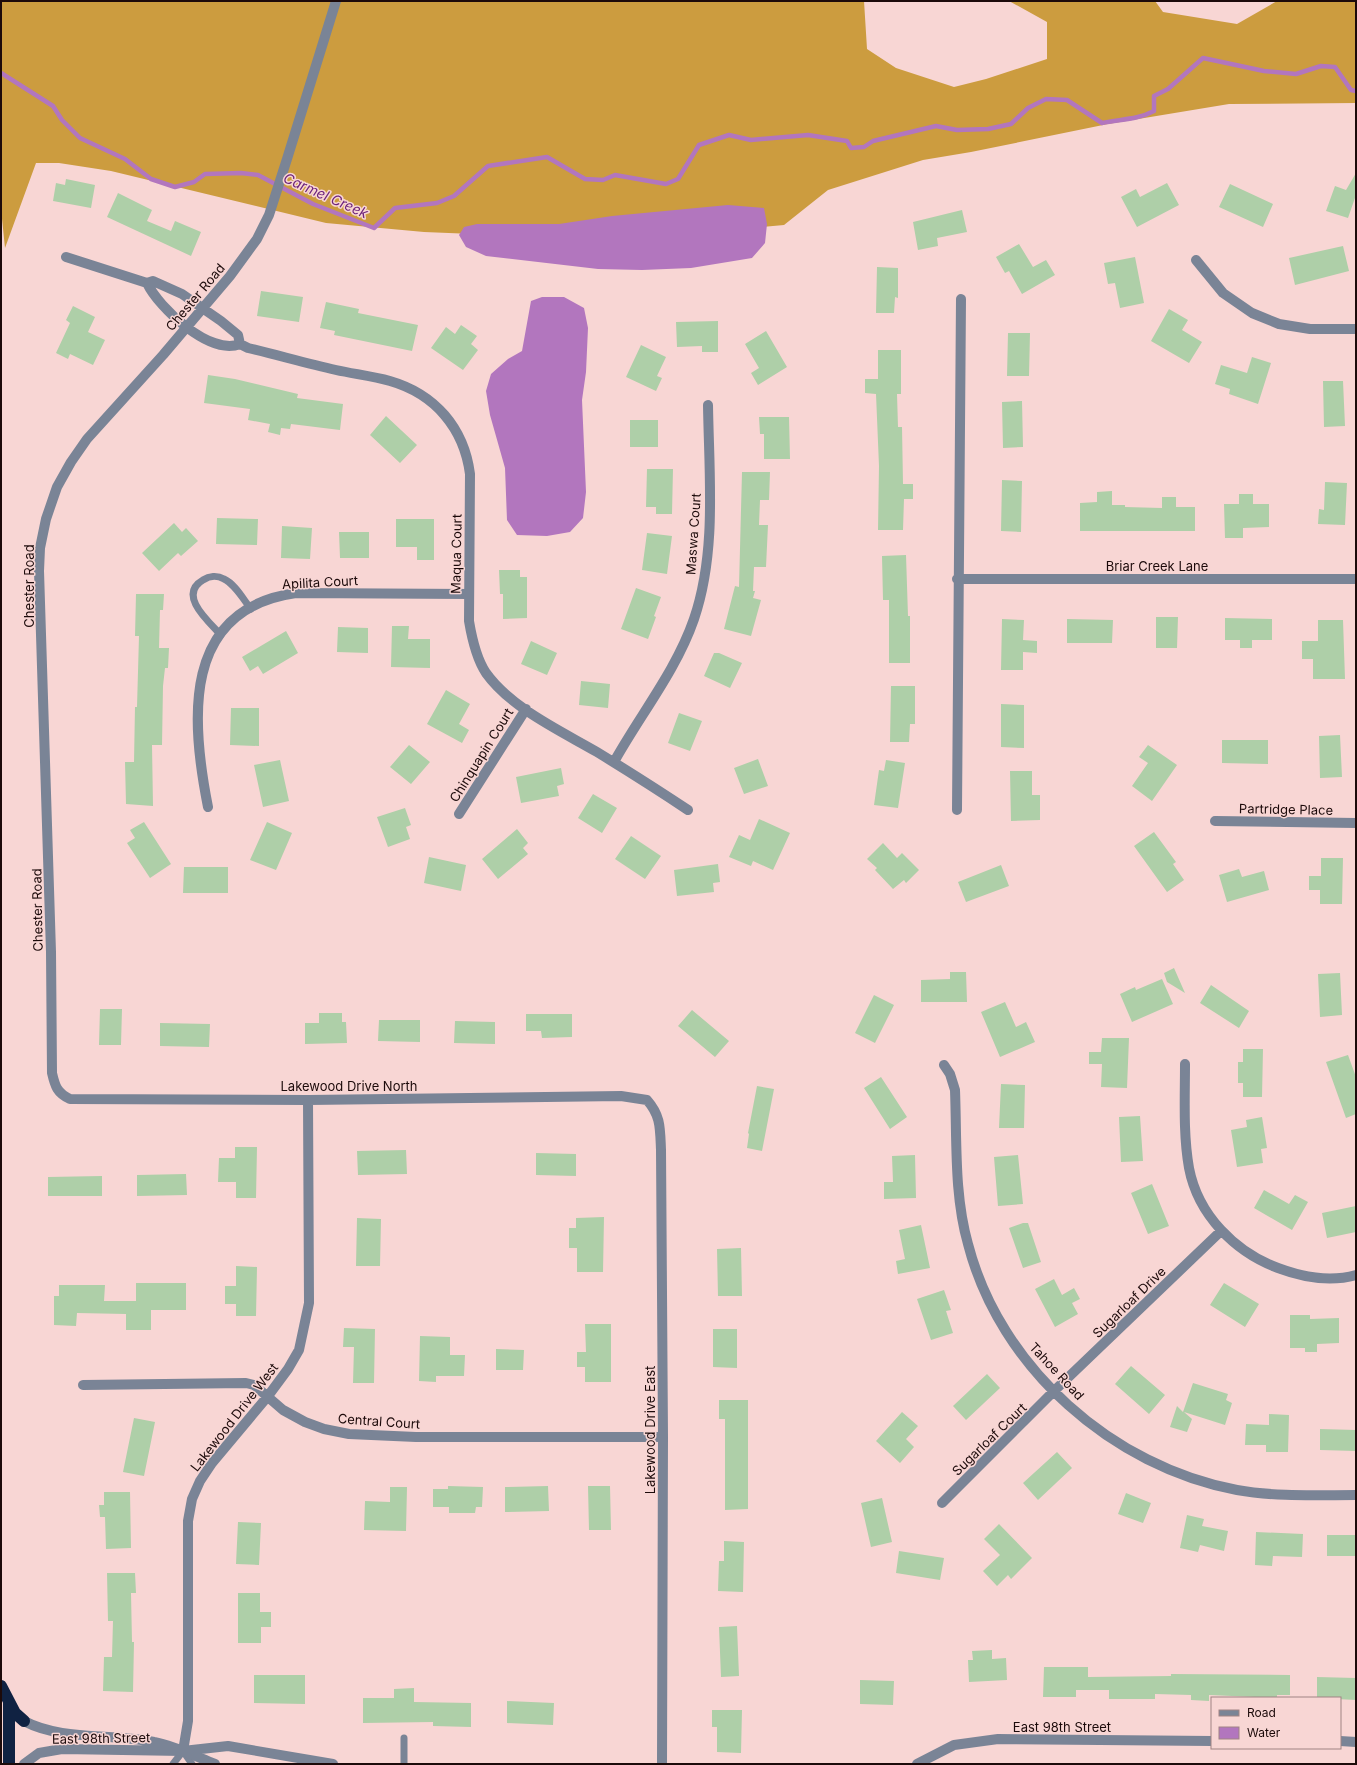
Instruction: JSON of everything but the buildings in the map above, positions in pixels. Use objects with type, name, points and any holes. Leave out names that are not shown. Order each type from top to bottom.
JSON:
[{"type":"highway","points":[[1,1686],[15,1713],[24,1721]]},
{"type":"highway","points":[[9,1703],[9,1764]]},
{"type":"street","name":"Chester Road","points":[[56,1089],[52,1073],[51,952],[39,570],[40,548],[46,519],[57,487],[71,462],[87,439],[230,276],[257,239],[271,207],[287,159],[336,1]]},
{"type":"street","points":[[66,257],[147,283],[153,281],[182,294],[238,335],[240,344]]},
{"type":"street","points":[[1196,260],[1223,293],[1252,313],[1279,324],[1310,329],[1356,329]]},
{"type":"street","name":"Maqua Court","points":[[147,283],[166,311],[212,343],[232,347],[240,344],[248,348],[335,370],[389,381],[424,396],[441,409],[461,438],[468,457],[470,474],[468,594],[472,638],[477,655],[486,672],[500,689],[526,709],[614,762],[688,810]]},
{"type":"street","points":[[957,810],[961,299]]},
{"type":"street","name":"Maswa Court","points":[[614,762],[661,686],[683,646],[694,620],[702,592],[707,562],[709,522],[708,405]]},
{"type":"street","name":"Briar Creek Lane","points":[[958,579],[1356,579]]},
{"type":"street","name":"Apilita Court","points":[[208,807],[200,766],[198,743],[200,682],[205,660],[214,643],[231,623],[251,609],[271,598],[296,593],[468,594]]},
{"type":"street","name":"Chinquapin Court","points":[[459,814],[526,709]]},
{"type":"street","name":"Partridge Place","points":[[1215,821],[1356,823]]},
{"type":"street","points":[[1185,1064],[1187,1152],[1189,1169],[1201,1202],[1221,1231],[1260,1261],[1287,1272],[1318,1278],[1356,1275]]},
{"type":"street","name":"Tahoe Road","points":[[944,1065],[950,1074],[955,1090],[959,1200],[968,1244],[982,1285],[999,1321],[1015,1346],[1054,1391],[1085,1419],[1125,1447],[1161,1466],[1200,1481],[1238,1490],[1286,1494],[1356,1495]]},
{"type":"street","name":"Lakewood Drive North","points":[[56,1089],[62,1095],[70,1099],[308,1100],[621,1096],[647,1100]]},
{"type":"street","name":"Lakewood Drive West","points":[[183,1751],[188,1721],[188,1521],[192,1499],[212,1464],[268,1396],[288,1369],[299,1350],[309,1303],[308,1100]]},
{"type":"street","name":"Lakewood Drive East","points":[[647,1100],[655,1109],[659,1120],[661,1150],[663,1437],[662,1764]]},
{"type":"street","name":"Sugarloaf Drive","points":[[1054,1391],[1221,1231]]},
{"type":"street","name":"Central Court","points":[[84,1384],[246,1383],[254,1385],[284,1410],[305,1422],[324,1429],[348,1434],[416,1437],[663,1437]]},
{"type":"street","name":"Sugarloaf Court","points":[[942,1503],[1054,1391]]},
{"type":"street","name":"East 98th Street","points":[[24,1721],[47,1730],[154,1742],[183,1751],[215,1764]]},
{"type":"street","name":"East 98th Street","points":[[917,1764],[954,1745],[998,1739],[1211,1741]]},
{"type":"street","points":[[1341,1741],[1356,1742]]},
{"type":"street","name":"East 98th Street","points":[[24,1764],[39,1753],[62,1749],[183,1751],[228,1746],[333,1764]]},
{"type":"lane","points":[[221,635],[202,615],[195,605],[193,596],[194,588],[200,582],[209,577],[224,579],[231,584],[251,609]]},
{"type":"lane","points":[[404,1738],[404,1764]]},
{"type":"lane","points":[[173,1764],[183,1751],[192,1764]]},
{"type":"shaded area","points":[[1,1],[864,1],[867,49],[896,68],[954,87],[986,79],[1047,59],[1047,22],[1009,1],[1155,1],[1163,12],[1237,24],[1277,1],[1356,1],[1356,103],[1229,104],[1108,124],[971,152],[923,160],[828,190],[784,225],[619,240],[424,232],[326,223],[111,171],[59,163],[36,163],[5,248],[1,209]]},
{"type":"water","points":[[728,205],[764,208],[767,224],[765,243],[752,258],[691,268],[642,270],[598,269],[486,256],[466,247],[459,235],[464,227],[477,224],[559,224],[612,216]]},
{"type":"water","points":[[542,297],[564,297],[584,308],[588,328],[586,372],[582,400],[586,492],[583,518],[570,532],[547,536],[517,535],[507,520],[505,468],[490,415],[486,391],[491,374],[508,359],[522,351],[531,301]]},
{"type":"waterway","name":"Carmel Creek","points":[[1,73],[53,106],[62,120],[80,138],[125,159],[151,179],[175,187],[194,182],[205,174],[241,173],[258,175],[313,204],[374,228],[395,208],[437,203],[454,196],[488,166],[547,157],[585,179],[603,180],[615,175],[666,184],[678,179],[699,145],[729,135],[751,140],[808,135],[847,141],[851,148],[864,147],[873,141],[936,126],[957,130],[988,129],[1011,124],[1028,108],[1046,99],[1067,100],[1102,123],[1135,118],[1154,111],[1154,96],[1168,89],[1203,58],[1264,71],[1296,74],[1321,66],[1335,67],[1351,90],[1356,91]]}]
